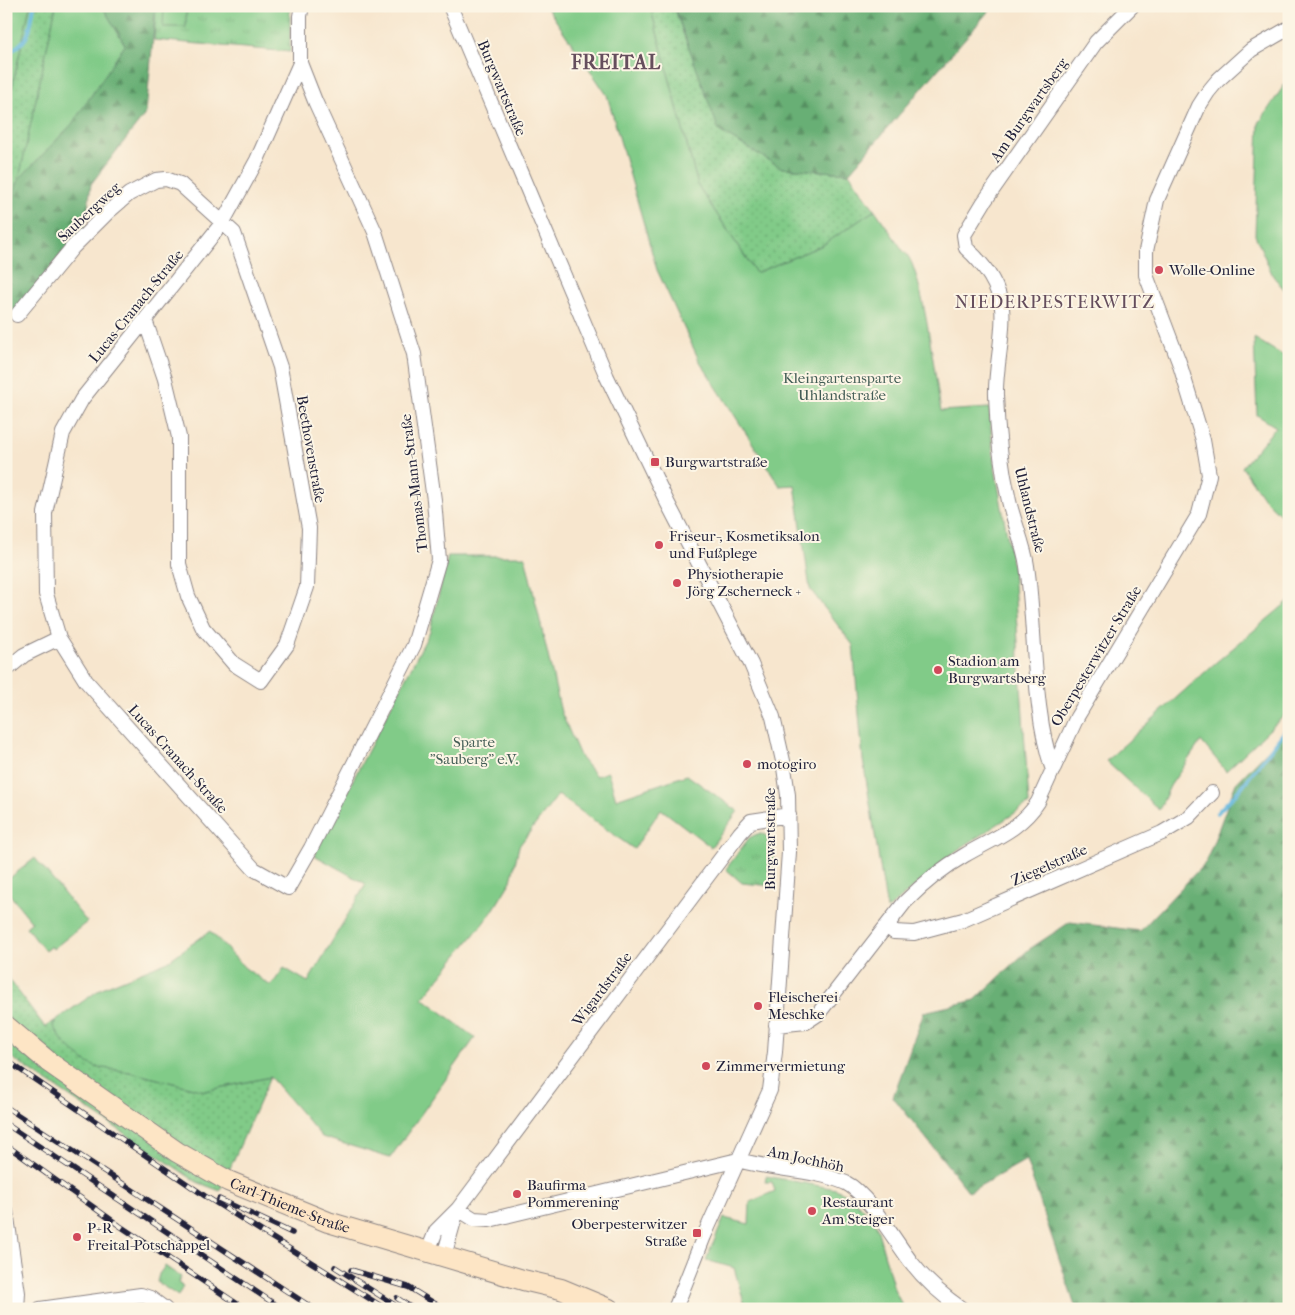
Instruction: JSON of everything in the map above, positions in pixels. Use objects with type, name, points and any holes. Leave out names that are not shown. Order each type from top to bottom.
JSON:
[{"type":"main road","name":"Carl-Thieme-Straße","points":[[6,1026],[58,1068],[177,1152],[228,1181],[328,1222],[523,1280],[562,1289],[609,1309]]},
{"type":"street","name":"Lucas-Cranach-Straße","points":[[288,888],[254,869],[86,681],[59,638],[46,594],[45,513],[63,433],[82,399],[223,222],[253,168],[300,63],[299,41],[302,6]]},
{"type":"street","name":"Burgwartstraße","points":[[450,6],[607,378],[667,502],[752,664],[773,716],[781,748],[789,815],[788,860],[776,1025]]},
{"type":"street","name":"Am Burgwartsberg","points":[[963,239],[965,231],[984,202],[1096,42],[1132,6]]},
{"type":"street","name":"Oberpesterwitzer Straße","points":[[776,1025],[806,1022],[818,1014],[888,927],[904,902],[929,879],[966,854],[1006,834],[1025,821],[1038,802],[1077,717],[1199,514],[1209,475],[1203,440],[1179,362],[1146,275],[1146,251],[1156,200],[1199,106],[1218,80],[1251,50],[1289,28]]},
{"type":"street","name":"Thomas-Mann-Straße","points":[[288,888],[414,645],[439,560],[434,500],[414,354],[374,232],[315,101],[300,63]]},
{"type":"street","name":"Saubergweg","points":[[17,315],[73,247],[106,213],[129,194],[147,184],[166,179],[180,184],[223,222]]},
{"type":"street","name":"Beethovenstraße","points":[[145,320],[165,379],[179,437],[179,564],[188,596],[203,628],[234,664],[261,681],[287,645],[306,587],[309,528],[280,367],[234,233],[223,222]]},
{"type":"street","name":"Uhlandstraße","points":[[963,239],[966,248],[979,259],[989,274],[1002,310],[996,367],[1001,461],[1009,502],[1027,565],[1040,706],[1047,754],[1053,770]]},
{"type":"street","points":[[6,670],[24,655],[59,638]]},
{"type":"street","name":"Ziegelstraße","points":[[888,927],[894,932],[914,933],[963,920],[1162,833],[1189,817],[1212,793]]},
{"type":"street","name":"Wigardstraße","points":[[436,1254],[436,1231],[458,1209],[740,833],[751,821],[789,815]]},
{"type":"street","points":[[675,1309],[770,1090],[776,1025]]},
{"type":"street","points":[[458,1209],[474,1219],[489,1220],[738,1160]]},
{"type":"street","name":"Am Jochhöh","points":[[738,1160],[827,1177],[846,1184],[861,1196],[934,1287],[962,1309]]},
{"type":"street","points":[[6,1211],[18,1293],[16,1309]]},
{"type":"street","points":[[40,1309],[141,1295],[150,1298],[166,1309]]},
{"type":"green space","points":[[6,6],[30,6],[6,115]]},
{"type":"green space","points":[[30,6],[56,6],[19,179],[6,213],[6,115]]},
{"type":"green space","points":[[56,6],[102,6],[125,45],[72,124],[19,179]]},
{"type":"green space","points":[[102,6],[156,6],[146,113],[91,184],[86,224],[25,300],[6,329],[6,213],[19,179],[72,124],[125,45]]},
{"type":"green space","points":[[156,6],[290,6],[290,52],[154,40]]},
{"type":"green space","points":[[164,6],[186,6],[186,27],[163,27]]},
{"type":"green space","name":"Kleingartensparte Uhlandstraße","points":[[546,6],[650,6],[698,186],[756,273],[823,245],[875,210],[911,261],[917,277],[941,411],[989,408],[994,462],[1013,569],[1029,804],[956,851],[887,910],[863,760],[853,645],[810,589],[795,485],[780,486],[699,360],[657,270],[607,95]]},
{"type":"green space","points":[[650,6],[674,6],[686,41],[782,168],[849,173],[875,210],[823,245],[756,273],[698,186]]},
{"type":"green space","points":[[674,6],[993,6],[849,173],[782,168],[719,131]]},
{"type":"green space","points":[[1289,78],[1289,295],[1273,276],[1255,235],[1259,123]]},
{"type":"green space","points":[[1254,338],[1284,356],[1289,349],[1289,523],[1264,499],[1242,467],[1276,427],[1257,415]]},
{"type":"green space","name":"Sparte \"Sauberg\" e.V.","points":[[448,556],[525,556],[561,712],[581,758],[596,776],[608,772],[616,799],[687,775],[738,811],[711,847],[661,809],[634,849],[558,795],[519,846],[511,881],[492,912],[423,998],[475,1038],[390,1158],[322,1137],[270,1077],[205,1091],[130,1072],[96,1067],[86,1062],[65,1044],[53,1026],[56,1020],[102,988],[168,961],[210,931],[245,968],[271,986],[284,968],[308,982],[366,884],[314,855],[430,631]]},
{"type":"green space","points":[[1289,601],[1289,711],[1226,771],[1201,741],[1170,786],[1159,810],[1106,761],[1214,664]]},
{"type":"green space","points":[[1289,729],[1289,1309],[1076,1309],[1026,1160],[969,1192],[893,1097],[924,1012],[975,1000],[1028,950],[1070,922],[1140,931],[1206,862],[1236,783]]},
{"type":"green space","points":[[757,834],[764,834],[773,844],[773,886],[742,883],[726,869],[749,838]]},
{"type":"green space","points":[[35,858],[87,922],[53,949],[51,946],[45,951],[26,927],[32,922],[6,890],[6,881]]},
{"type":"green space","points":[[6,975],[45,1027],[56,1020],[53,1026],[96,1067],[130,1072],[205,1091],[270,1077],[220,1191],[197,1182],[6,1054]]},
{"type":"green space","points":[[766,1176],[836,1189],[851,1196],[876,1224],[894,1289],[904,1309],[746,1309],[734,1268],[706,1260],[724,1218],[749,1224],[750,1202],[775,1191],[772,1182],[765,1182]]},
{"type":"green space","points":[[165,1266],[181,1277],[178,1283],[183,1286],[178,1296],[157,1282],[159,1274]]},
{"type":"waterway","points":[[6,54],[25,40],[28,35],[34,6]]},
{"type":"waterway","points":[[1217,813],[1240,789],[1289,726]]},
{"type":"railway","points":[[6,1060],[205,1196],[386,1309]]},
{"type":"railway","points":[[6,1107],[314,1309]]},
{"type":"railway","points":[[6,1124],[282,1309]]},
{"type":"railway","points":[[6,1145],[120,1226],[245,1309]]},
{"type":"railway","points":[[219,1199],[292,1233]]},
{"type":"railway","points":[[335,1267],[401,1309]]},
{"type":"railway","points":[[351,1270],[408,1287],[444,1309]]},
{"type":"railway","points":[[397,1298],[413,1309]]},
{"type":"place","name":"Wolle-Online","points":[[1159,270]]},
{"type":"place","name":"Burgwartstraße","points":[[655,462]]},
{"type":"place","name":"Friseur-, Kosmetiksalon und Fußplege","points":[[659,545]]},
{"type":"place","name":"Physiotherapie Jörg Zscherneck +","points":[[677,583]]},
{"type":"place","name":"Stadion am Burgwartsberg","points":[[938,670]]},
{"type":"place","name":"motogiro","points":[[747,764]]},
{"type":"place","name":"Fleischerei Meschke","points":[[758,1006]]},
{"type":"place","name":"Zimmervermietung","points":[[706,1066]]},
{"type":"place","name":"Baufirma Pommerening","points":[[517,1194]]},
{"type":"place","name":"Restaurant Am Steiger","points":[[812,1211]]},
{"type":"place","name":"Oberpesterwitzer Straße","points":[[697,1233]]},
{"type":"place","name":"P+R Freital-Potschappel","points":[[77,1237]]},
{"type":"district","name":"FREITAL","points":[[616,62]]},
{"type":"district","name":"NIEDERPESTERWITZ","points":[[1055,302]]}]
